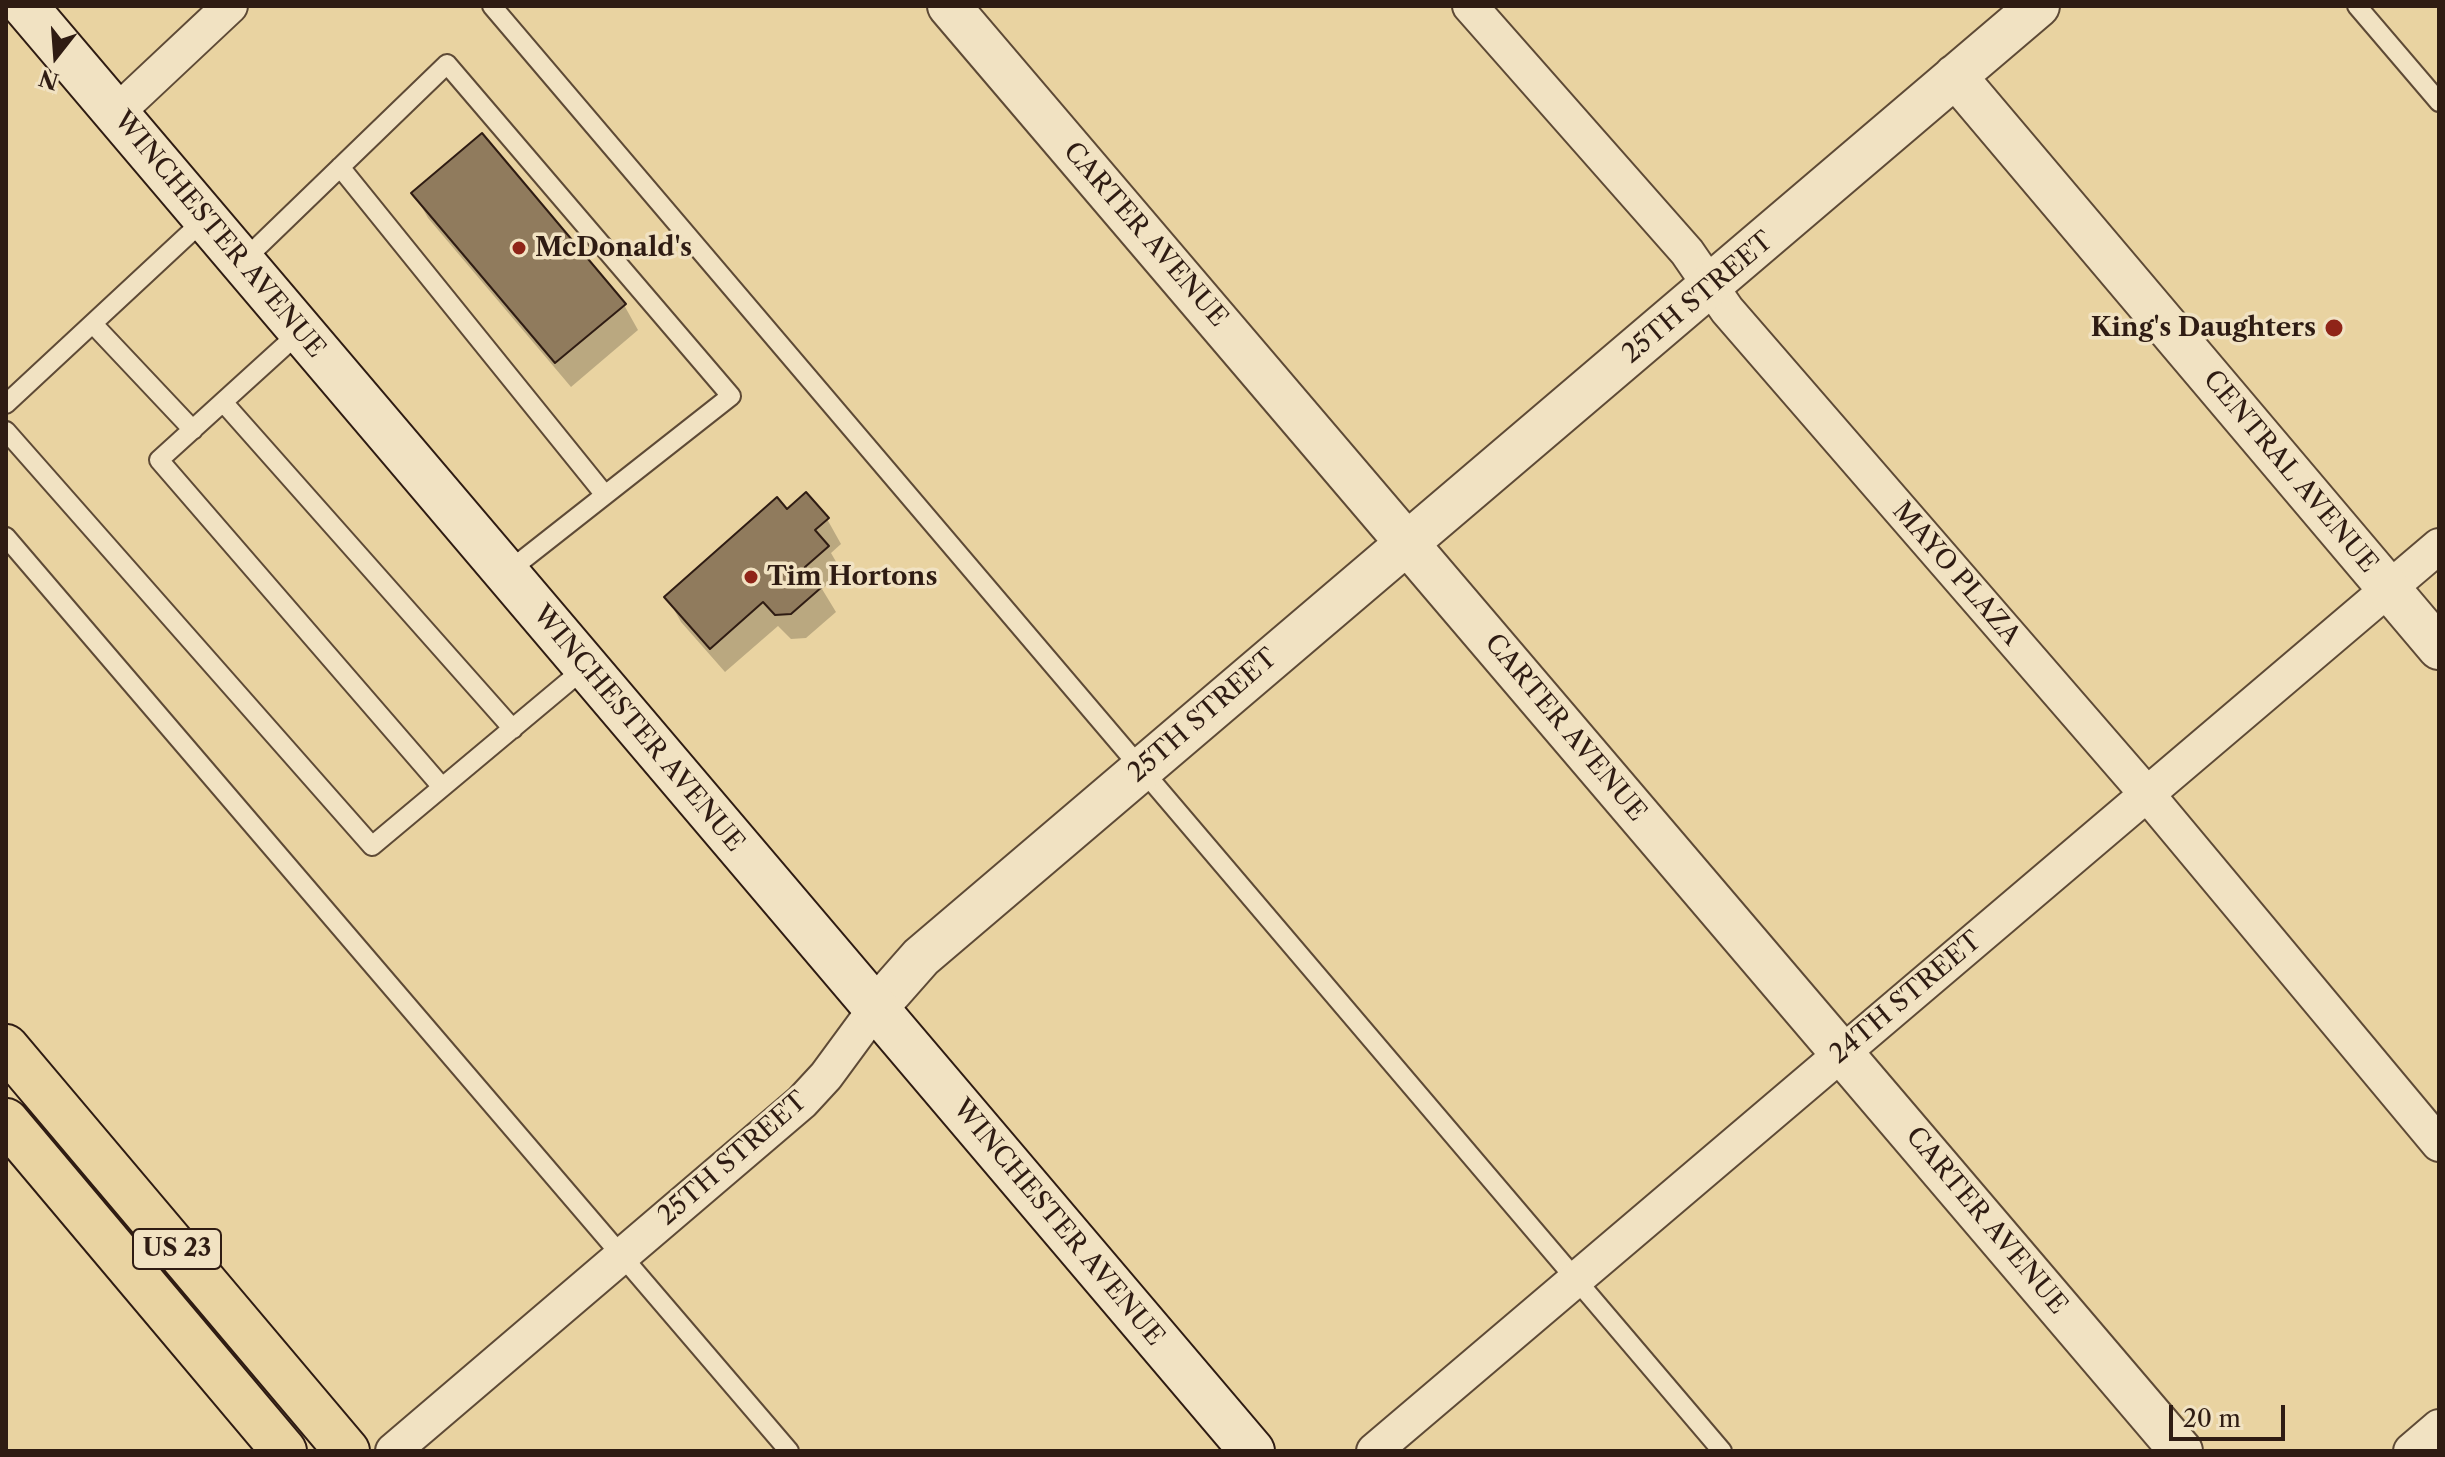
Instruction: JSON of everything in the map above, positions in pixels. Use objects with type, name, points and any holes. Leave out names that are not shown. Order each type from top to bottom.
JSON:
[{"type":"highway","name":"US 23","points":[[6,1047],[347,1451]]},
{"type":"highway","name":"US 23","points":[[6,1121],[284,1451]]},
{"type":"main road","name":"WINCHESTER AVENUE","points":[[25,6],[1252,1451]]},
{"type":"street","points":[[115,114],[230,6]]},
{"type":"street","name":"CARTER AVENUE","points":[[949,6],[2181,1451]]},
{"type":"street","name":"MAYO PLAZA","points":[[1470,6],[1687,252],[1711,287],[2146,793],[2439,1144]]},
{"type":"street","name":"25TH STREET","points":[[393,1451],[802,1102],[826,1076],[876,1008],[921,957],[2038,6]]},
{"type":"street","name":"CENTRAL AVENUE","points":[[1955,76],[2439,648]]},
{"type":"street","name":"24TH STREET","points":[[1374,1451],[2439,546]]},
{"type":"street","points":[[2411,1451],[2439,1427]]},
{"type":"lane","points":[[492,6],[1722,1451]]},
{"type":"lane","points":[[2357,6],[2439,102]]},
{"type":"lane","points":[[242,262],[447,64],[731,396],[506,573]]},
{"type":"lane","points":[[340,167],[605,495]]},
{"type":"lane","points":[[6,404],[205,219]]},
{"type":"lane","points":[[93,324],[193,430]]},
{"type":"lane","points":[[301,331],[159,460],[442,787]]},
{"type":"lane","points":[[223,402],[513,729]]},
{"type":"lane","points":[[6,431],[372,846],[586,667]]},
{"type":"lane","points":[[6,537],[789,1451]]},
{"type":"building","name":"McDonald's","points":[[482,133],[626,304],[555,363],[411,193]]},
{"type":"building","name":"Tim Hortons","points":[[806,492],[829,518],[815,530],[829,546],[805,567],[823,586],[791,614],[775,615],[763,602],[710,649],[664,597],[777,497],[787,509]]},
{"type":"place","name":"McDonald's","points":[[519,248]]},
{"type":"place","name":"King's Daughters","points":[[2334,328]]},
{"type":"place","name":"Tim Hortons","points":[[751,577]]}]
